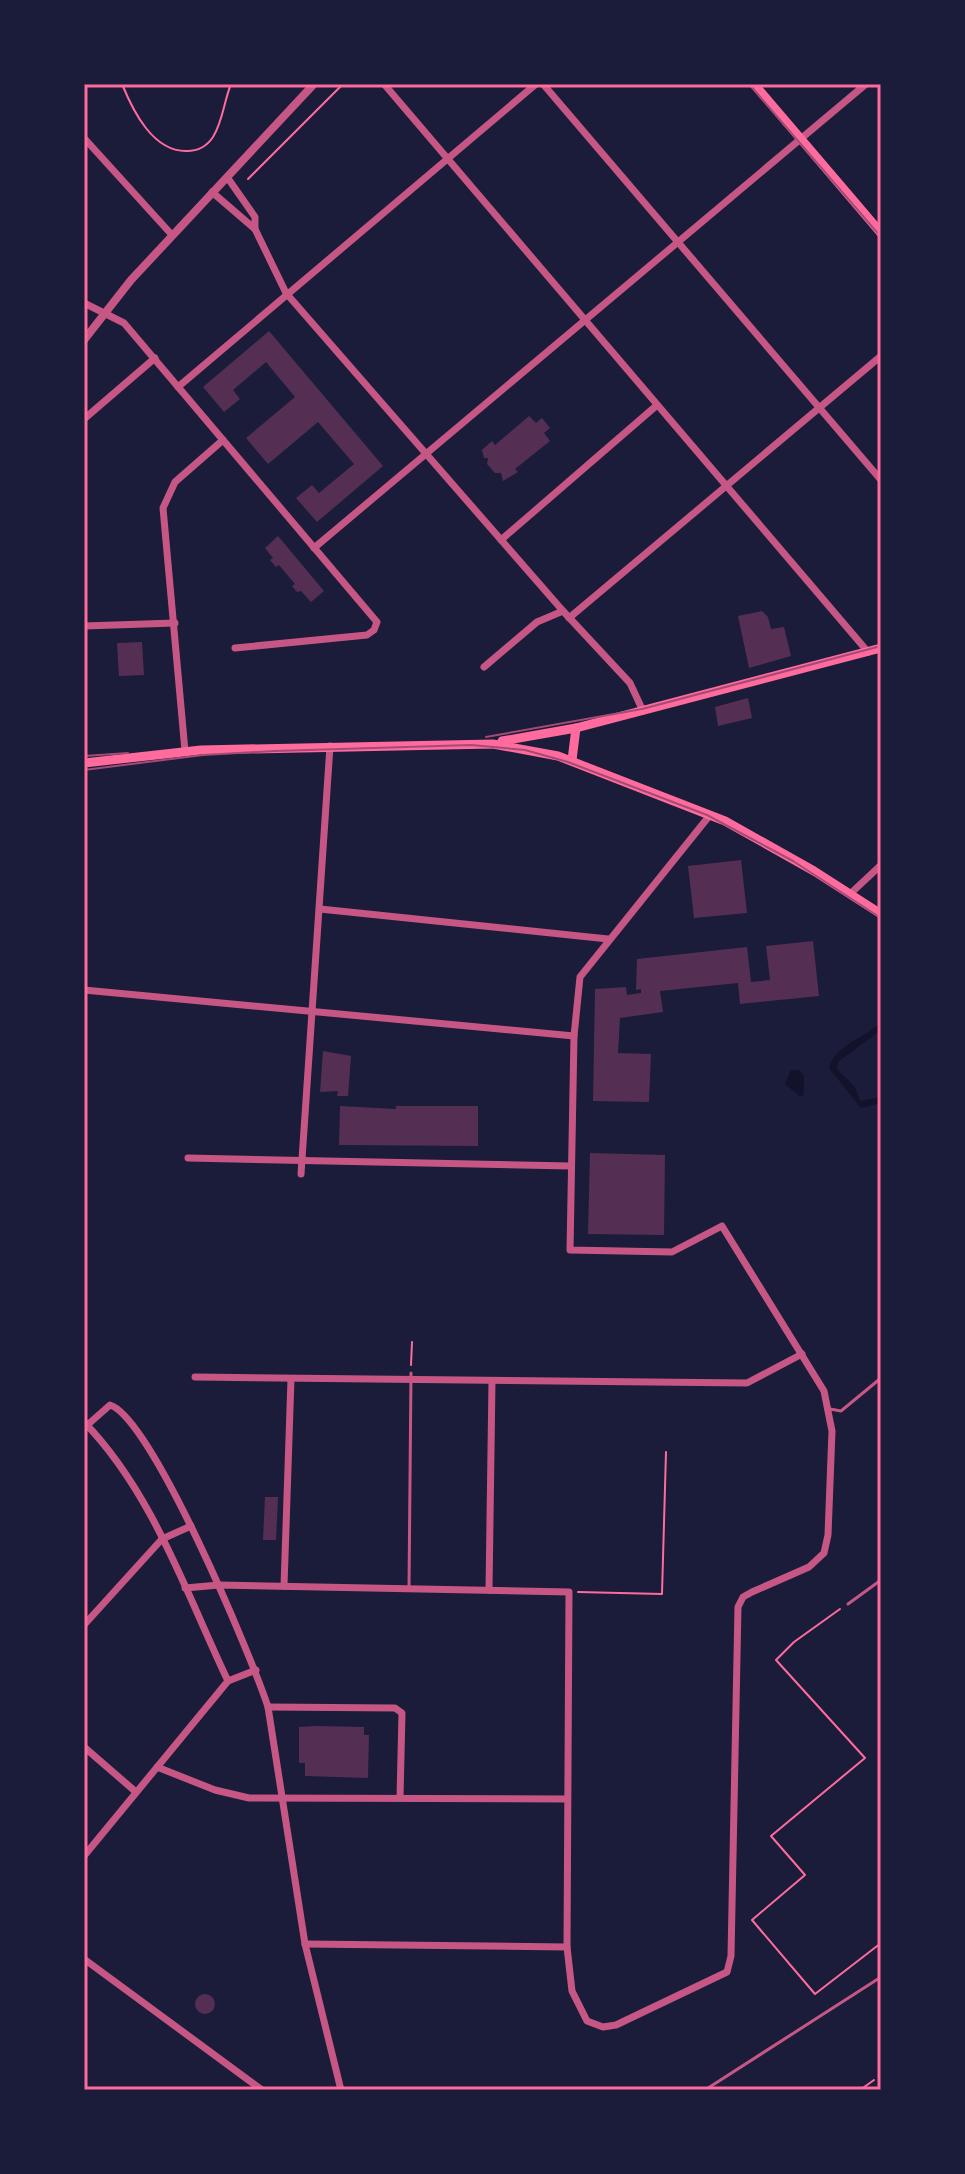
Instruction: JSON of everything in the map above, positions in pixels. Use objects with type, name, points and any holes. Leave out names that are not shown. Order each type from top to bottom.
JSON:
[{"type":"main road","points":[[754,84],[881,233]]},
{"type":"main road","points":[[479,744],[576,728],[881,648]]},
{"type":"main road","points":[[572,760],[576,728]]},
{"type":"main road","points":[[84,763],[185,751],[479,744],[523,747],[572,760],[710,815],[795,859],[881,914]]},
{"type":"street","points":[[84,340],[105,311],[172,235],[314,84]]},
{"type":"street","points":[[384,84],[868,652]]},
{"type":"street","points":[[178,387],[536,84]]},
{"type":"street","points":[[543,84],[881,480]]},
{"type":"street","points":[[314,548],[866,84]]},
{"type":"street","points":[[84,138],[172,235]]},
{"type":"street","points":[[224,180],[255,217],[255,229]]},
{"type":"street","points":[[212,192],[255,229],[286,293],[566,615],[630,683],[643,711]]},
{"type":"street","points":[[84,303],[124,323],[377,622],[374,630],[367,635],[235,648]]},
{"type":"street","points":[[484,667],[537,622],[566,615],[727,486],[881,356]]},
{"type":"street","points":[[84,419],[155,358]]},
{"type":"street","points":[[501,540],[656,406]]},
{"type":"street","points":[[185,751],[163,508],[166,494],[223,440]]},
{"type":"street","points":[[84,626],[175,623]]},
{"type":"street","points":[[301,1174],[330,746]]},
{"type":"street","points":[[185,1588],[219,1585],[569,1592],[567,1947],[570,1983],[581,2014],[599,2027],[616,2025],[724,1976],[729,1968],[738,1607],[743,1597],[813,1565],[826,1549],[832,1431],[830,1409],[824,1391],[722,1226],[672,1252],[570,1250],[574,1036],[580,977],[710,815]]},
{"type":"street","points":[[850,894],[881,865]]},
{"type":"street","points":[[320,909],[608,939]]},
{"type":"street","points":[[84,990],[574,1036]]},
{"type":"street","points":[[188,1158],[571,1166]]},
{"type":"street","points":[[195,1377],[291,1379],[411,1376],[492,1381],[747,1383],[802,1354]]},
{"type":"street","points":[[284,1586],[291,1379]]},
{"type":"street","points":[[489,1590],[492,1381]]},
{"type":"street","points":[[228,1681],[162,1539],[126,1476],[85,1425],[105,1407],[116,1407],[158,1466],[191,1526],[256,1670],[268,1707],[305,1944],[341,2090]]},
{"type":"street","points":[[84,1625],[162,1539],[191,1526]]},
{"type":"street","points":[[84,1856],[228,1681],[256,1670]]},
{"type":"street","points":[[268,1707],[395,1708],[402,1713],[400,1798]]},
{"type":"street","points":[[84,1747],[136,1792]]},
{"type":"street","points":[[157,1767],[225,1794],[280,1798],[567,1799]]},
{"type":"street","points":[[305,1944],[567,1947]]},
{"type":"street","points":[[84,1959],[262,2090]]},
{"type":"lane","points":[[409,1589],[411,1376]]},
{"type":"lane","points":[[830,1409],[841,1411],[881,1378]]},
{"type":"lane","points":[[848,1604],[881,1580]]},
{"type":"lane","points":[[705,2090],[881,1977]]},
{"type":"path","points":[[122,84],[148,130],[171,149],[183,151],[204,147],[212,139],[231,84]]},
{"type":"path","points":[[248,179],[343,84]]},
{"type":"path","points":[[411,1376],[412,1342]]},
{"type":"path","points":[[581,1592],[662,1594],[666,1452]]},
{"type":"path","points":[[848,1604],[794,1642],[776,1660],[865,1758],[771,1836],[805,1875],[752,1920],[815,1994],[881,1943]]},
{"type":"path","points":[[860,2090],[874,2080]]},
{"type":"shaded area","points":[[881,1022],[881,1030],[838,1062],[837,1069],[855,1087],[860,1101],[881,1097],[881,1103],[861,1108],[829,1068],[844,1047]]},
{"type":"shaded area","points":[[791,1070],[799,1070],[804,1076],[804,1094],[801,1097],[785,1084]]},
{"type":"building","points":[[269,331],[383,466],[317,522],[296,498],[312,485],[319,493],[354,464],[318,422],[268,464],[246,438],[295,397],[266,362],[233,390],[240,399],[224,412],[203,387]]},
{"type":"building","points":[[529,416],[536,423],[542,418],[550,428],[544,433],[550,441],[515,469],[518,472],[503,481],[501,473],[495,473],[487,464],[488,458],[484,458],[482,450],[492,441],[495,445]]},
{"type":"building","points":[[278,536],[324,591],[311,602],[301,591],[297,592],[292,586],[295,584],[279,565],[276,567],[270,560],[273,558],[265,548]]},
{"type":"building","points":[[762,611],[768,617],[771,629],[784,627],[791,656],[749,668],[738,616]]},
{"type":"building","points":[[142,642],[144,675],[119,676],[117,643]]},
{"type":"building","points":[[748,698],[752,718],[718,726],[715,707]]},
{"type":"building","points":[[741,860],[747,913],[694,918],[688,866]]},
{"type":"building","points":[[813,941],[819,996],[740,1004],[738,983],[660,991],[663,1012],[620,1018],[618,1053],[651,1054],[649,1102],[593,1101],[595,989],[626,987],[627,995],[641,993],[641,989],[636,990],[637,959],[747,947],[751,982],[770,980],[766,946]]},
{"type":"building","points":[[323,1051],[351,1056],[348,1096],[337,1096],[338,1091],[320,1092]]},
{"type":"building","points":[[340,1106],[396,1109],[396,1106],[478,1106],[478,1146],[339,1145]]},
{"type":"building","points":[[590,1153],[665,1155],[664,1235],[588,1234]]},
{"type":"building","points":[[265,1497],[278,1497],[276,1540],[263,1540]]},
{"type":"building","points":[[299,1727],[364,1727],[364,1735],[369,1735],[368,1778],[305,1776],[305,1763],[299,1763]]},
{"type":"building","points":[[205,1994],[212,1997],[215,2004],[212,2011],[205,2014],[198,2011],[195,2004],[198,1997]]},
{"type":"tram line","points":[[749,84],[881,237]]},
{"type":"tram line","points":[[486,737],[642,709],[881,646]]},
{"type":"tram line","points":[[84,770],[203,755],[275,751],[471,745],[525,750],[568,762],[707,815],[793,861],[881,918]]},
{"type":"tram line","points":[[84,756],[128,753]]}]
